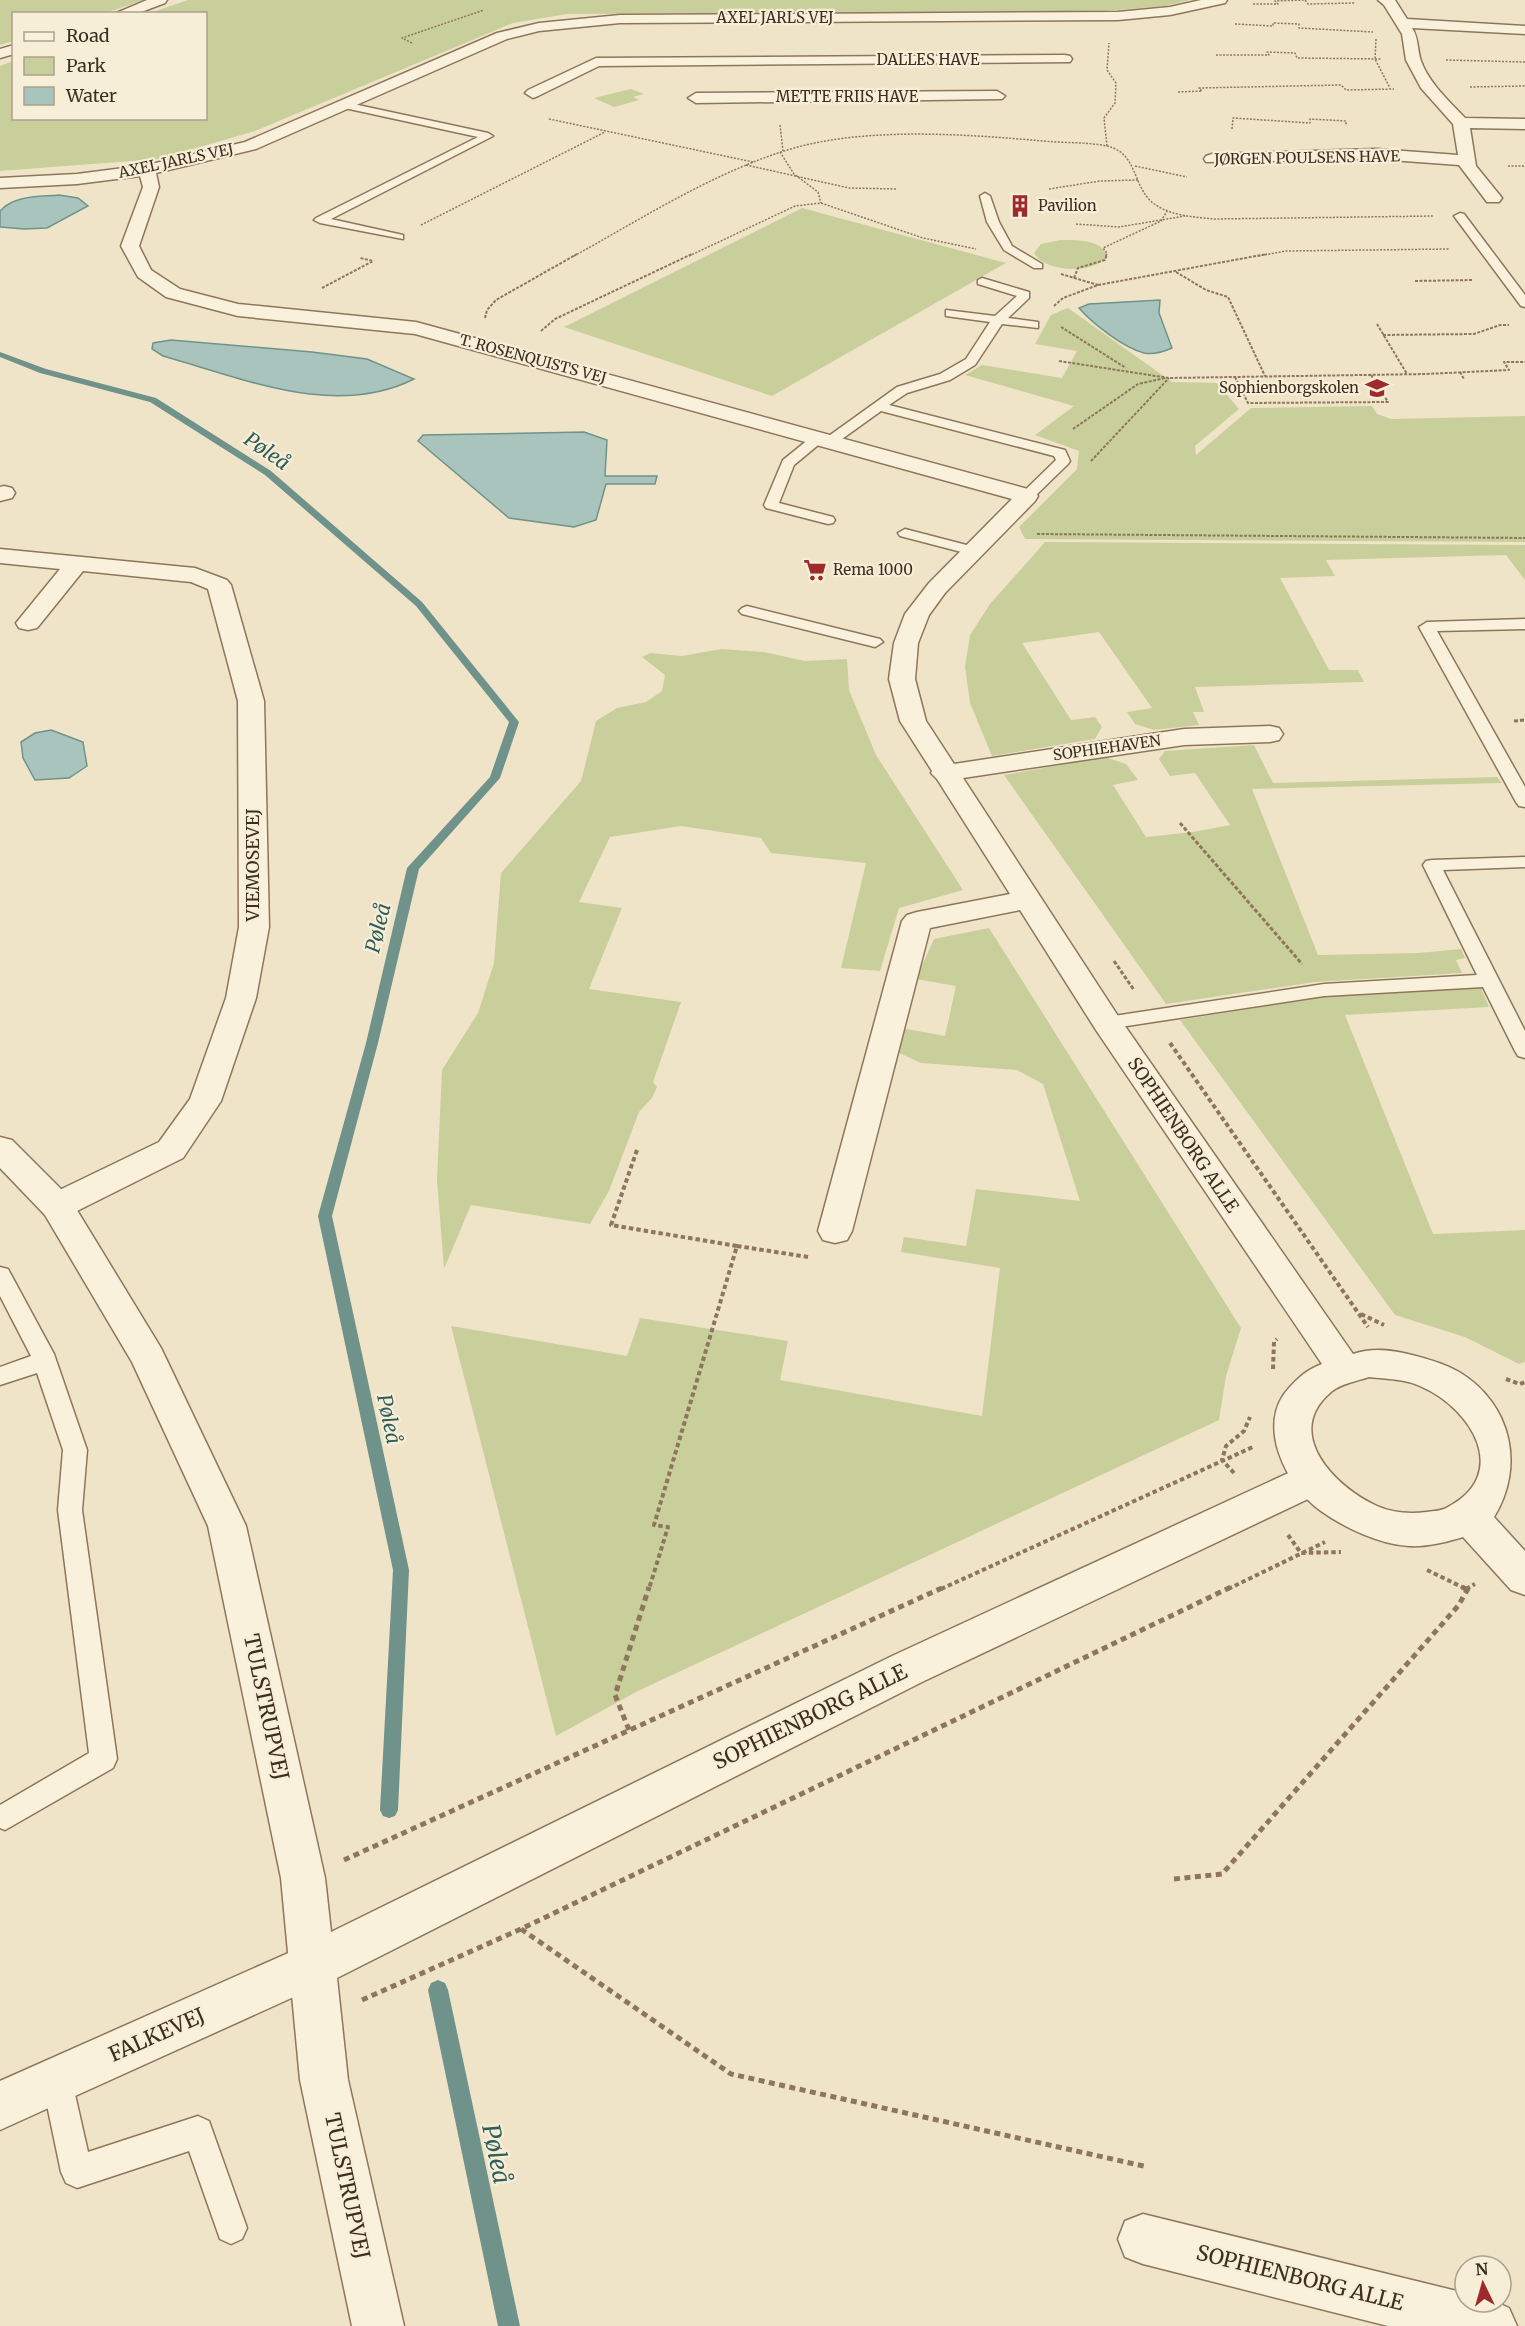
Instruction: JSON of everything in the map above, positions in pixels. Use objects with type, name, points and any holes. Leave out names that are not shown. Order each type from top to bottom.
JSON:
[{"type":"street","points":[[127,12],[160,0]]},
{"type":"street","name":"AXEL JARLS VEJ","points":[[0,183],[77,179],[147,170],[250,146],[502,36],[539,27],[620,19],[788,23],[1118,16],[1170,11],[1220,0]]},
{"type":"street","points":[[1385,0],[1389,2],[1408,34],[1413,60],[1429,88],[1461,123],[1468,167],[1493,198]]},
{"type":"street","points":[[1402,23],[1525,30]]},
{"type":"street","points":[[790,55],[797,98]]},
{"type":"street","name":"DALLES HAVE","points":[[533,93],[596,62],[790,55],[1065,59]]},
{"type":"street","name":"METTE FRIIS HAVE","points":[[696,98],[997,96]]},
{"type":"street","points":[[1461,123],[1525,124]]},
{"type":"street","name":"JØRGEN POULSENS HAVE","points":[[1212,159],[1377,154],[1467,161]]},
{"type":"street","name":"T. ROSENQUISTS VEJ","points":[[147,170],[151,187],[130,246],[144,273],[173,293],[238,310],[416,328],[1027,496]]},
{"type":"street","name":"SOPHIENBORG ALLE","points":[[1027,496],[995,526],[937,588],[917,614],[906,643],[902,679],[913,721],[944,773],[1107,1023],[1343,1367]]},
{"type":"street","name":"VIEMOSEVEJ","points":[[0,556],[195,575],[219,585],[250,701],[254,927],[240,998],[205,1101],[171,1150],[57,1206]]},
{"type":"street","points":[[28,623],[77,563]]},
{"type":"street","name":"SOPHIEHAVEN","points":[[944,773],[1184,737],[1270,734]]},
{"type":"street","points":[[835,1231],[917,921],[1027,900]]},
{"type":"street","name":"TULSTRUPVEJ","points":[[0,1148],[57,1206],[148,1358],[227,1526],[303,1878],[324,2080],[378,2326]]},
{"type":"street","points":[[1395,1347],[1430,1375],[1462,1393],[1486,1418],[1512,1439],[1503,1460],[1502,1477],[1496,1493],[1485,1507],[1470,1518],[1440,1529],[1404,1529],[1369,1520],[1336,1503],[1311,1480],[1296,1455],[1291,1430],[1293,1412],[1300,1396],[1312,1383],[1343,1367],[1368,1363],[1395,1347]]},
{"type":"street","name":"SOPHIENBORG ALLE","points":[[313,1965],[906,1669],[1311,1480]]},
{"type":"street","points":[[1470,1518],[1519,1571]]},
{"type":"street","name":"FALKEVEJ","points":[[0,2106],[313,1965]]},
{"type":"street","name":"SOPHIENBORG ALLE","points":[[1143,2239],[1462,2322]]},
{"type":"lane","points":[[344,105],[488,136],[320,220],[399,237]]},
{"type":"lane","points":[[985,196],[993,222],[1008,248],[1038,266]]},
{"type":"lane","points":[[1460,216],[1525,303]]},
{"type":"lane","points":[[828,520],[771,505],[788,463],[902,390],[945,377],[971,362],[998,320],[1025,295],[982,282]]},
{"type":"lane","points":[[950,313],[998,320],[1038,320]]},
{"type":"lane","points":[[877,406],[1060,453],[1063,461],[1027,496]]},
{"type":"lane","points":[[905,533],[973,551]]},
{"type":"lane","points":[[747,611],[875,642]]},
{"type":"lane","points":[[1525,624],[1427,627],[1525,802]]},
{"type":"lane","points":[[1525,862],[1432,865],[1525,1051]]},
{"type":"lane","points":[[1107,1023],[1324,990],[1490,980]]},
{"type":"lane","points":[[0,1275],[45,1361],[75,1450],[70,1510],[103,1759],[5,1817]]},
{"type":"lane","points":[[0,1376],[45,1361]]},
{"type":"lane","points":[[57,2080],[77,2172],[198,2132],[231,2228]]},
{"type":"path","points":[[1107,146],[1104,118],[1115,103],[1116,83],[1107,70],[1107,54],[1111,36]]},
{"type":"path","points":[[1216,54],[1269,55],[1267,52],[1295,53],[1297,58],[1525,62]]},
{"type":"path","points":[[1178,92],[1202,91],[1199,88],[1341,85],[1346,90],[1525,86]]},
{"type":"path","points":[[548,119],[753,162]]},
{"type":"path","points":[[333,291],[322,288],[373,261],[359,258],[605,132]]},
{"type":"path","points":[[780,152],[796,176],[818,192],[821,203]]},
{"type":"path","name":"JØRGEN POULSENS HAVE","points":[[1135,166],[1184,177],[1200,175],[1193,162],[1212,159]]},
{"type":"path","points":[[746,165],[849,188],[897,189]]},
{"type":"path","points":[[1049,189],[1100,181],[1138,180]]},
{"type":"path","points":[[511,353],[555,319],[795,206],[821,203],[923,238],[991,252],[1098,285]]},
{"type":"path","points":[[1074,278],[1078,268],[1105,260],[1107,253],[1103,248],[1161,221],[1167,211]]},
{"type":"path","points":[[1076,224],[1119,227],[1186,216]]},
{"type":"path","points":[[1129,370],[1038,320],[1063,298],[1098,285],[1286,251],[1485,248]]},
{"type":"path","points":[[1176,272],[1206,290],[1228,297],[1265,376]]},
{"type":"path","points":[[1415,281],[1483,280]]},
{"type":"path","points":[[1377,324],[1407,374]]},
{"type":"path","points":[[1383,335],[1474,334],[1500,325],[1516,324]]},
{"type":"path","points":[[1059,361],[1169,378]]},
{"type":"path","points":[[1044,449],[1138,384],[1169,378],[1265,376],[1278,378],[1509,370],[1504,362],[1525,362]]},
{"type":"path","points":[[1460,372],[1464,379]]},
{"type":"path","points":[[1235,377],[1248,403],[1388,402],[1370,375]]},
{"type":"path","points":[[1088,464],[1169,378]]},
{"type":"path","points":[[995,526],[1024,534],[1525,538]]},
{"type":"path","points":[[1180,823],[1324,990]]},
{"type":"path","points":[[1113,959],[1359,1313],[1395,1347]]},
{"type":"path","points":[[637,1150],[611,1225],[830,1260],[835,1231]]},
{"type":"path","points":[[629,1730],[615,1695],[668,1527],[654,1526],[737,1246]]},
{"type":"path","points":[[1269,1377],[1274,1366],[1274,1342],[1281,1336],[1359,1313]]},
{"type":"path","points":[[1359,1313],[1395,1347]]},
{"type":"path","points":[[1500,1377],[1520,1384],[1525,1382]]},
{"type":"path","points":[[1222,1460],[1226,1446],[1244,1431],[1250,1415]]},
{"type":"path","points":[[303,1878],[1291,1430]]},
{"type":"path","points":[[1222,1460],[1262,1504],[1301,1553]]},
{"type":"path","points":[[317,2020],[521,1929],[1369,1520]]},
{"type":"path","points":[[1301,1553],[1352,1553]]},
{"type":"path","points":[[1423,1568],[1466,1589],[1519,1571]]},
{"type":"path","points":[[1174,1879],[1222,1874],[1458,1606],[1466,1589]]},
{"type":"path","points":[[521,1929],[731,2074],[1148,2167]]},
{"type":"green space","points":[[0,0],[143,0],[109,12],[12,12],[12,41],[0,45]]},
{"type":"green space","points":[[188,0],[1190,0],[1165,6],[1104,11],[567,14],[513,23],[255,131],[158,159],[0,171],[0,66],[12,61],[12,120],[207,120],[207,12],[153,12]]},
{"type":"green space","points":[[631,89],[644,94],[633,97],[639,100],[614,107],[594,98]]},
{"type":"green space","points":[[802,208],[1006,263],[772,396],[564,327]]},
{"type":"green space","points":[[1061,240],[1095,244],[1105,251],[1107,257],[1091,266],[1069,269],[1048,264],[1034,253],[1041,244]]},
{"type":"green space","points":[[1068,308],[1172,382],[1217,383],[1239,409],[1195,446],[1196,455],[1251,408],[1372,406],[1377,414],[1391,419],[1525,416],[1525,542],[1025,539],[1019,527],[1077,469],[1079,451],[1035,435],[1074,406],[965,375],[982,365],[1062,378],[1077,351],[1035,344],[1051,315]]},
{"type":"green space","points":[[1045,542],[1525,545],[1525,580],[1506,555],[1326,560],[1335,576],[1280,578],[1329,670],[1358,670],[1364,682],[1195,687],[1204,712],[1193,712],[1199,725],[1154,730],[1135,724],[1127,712],[1152,708],[1099,632],[1022,643],[1071,720],[1095,717],[1102,727],[1095,739],[992,756],[970,703],[965,667],[970,635],[990,604]]},
{"type":"green space","points":[[721,649],[764,652],[805,661],[847,659],[849,690],[876,755],[963,890],[899,908],[880,971],[841,968],[866,863],[771,853],[761,838],[681,826],[610,837],[579,902],[622,908],[589,989],[681,1002],[653,1082],[657,1087],[652,1098],[639,1112],[609,1191],[590,1224],[471,1205],[444,1269],[437,1180],[442,1070],[478,1013],[494,963],[501,873],[581,781],[596,721],[617,708],[646,702],[662,691],[665,675],[642,657],[650,653],[682,656]]},
{"type":"green space","points":[[1254,745],[1273,783],[1497,777],[1502,783],[1252,789],[1318,955],[1418,953],[1461,949],[1465,958],[1456,960],[1462,973],[1315,982],[1166,1004],[1004,775],[1105,757],[1126,764],[1138,780],[1113,785],[1146,837],[1193,832],[1230,825],[1195,773],[1170,776],[1159,759],[1165,751]]},
{"type":"green space","points":[[989,928],[1241,1328],[1226,1376],[1219,1420],[638,1691],[556,1736],[451,1326],[627,1356],[640,1318],[788,1341],[780,1380],[982,1416],[1000,1268],[901,1252],[904,1237],[966,1246],[976,1189],[1080,1201],[1043,1084],[1017,1070],[921,1063],[897,1052],[901,1028],[945,1036],[956,986],[916,979],[934,939]]},
{"type":"green space","points":[[1481,988],[1489,1007],[1345,1015],[1433,1234],[1525,1230],[1525,1362],[1519,1364],[1465,1337],[1395,1315],[1180,1020],[1335,995]]},
{"type":"water","points":[[59,195],[78,198],[88,206],[47,228],[0,227],[0,211],[12,202]]},
{"type":"water","points":[[1160,300],[1159,313],[1172,348],[1155,353],[1144,353],[1118,341],[1079,308],[1089,304]]},
{"type":"water","points":[[171,340],[367,359],[414,379],[384,390],[352,395],[321,395],[288,391],[163,356],[152,349],[153,343]]},
{"type":"water","points":[[584,432],[607,440],[605,476],[657,476],[655,484],[606,484],[596,520],[574,527],[509,518],[418,441],[423,435]]},
{"type":"water","points":[[51,730],[83,742],[87,766],[69,778],[35,780],[23,758],[21,742],[35,733]]},
{"type":"waterway","name":"Pøleå","points":[[0,354],[43,371],[153,400],[268,473],[419,604],[514,722],[495,778],[413,868],[372,1043],[325,1216],[401,1570],[389,1810]]},
{"type":"waterway","name":"Pøleå","points":[[438,1990],[509,2326]]},
{"type":"place","name":"Pavilion","points":[[1020,206]]},
{"type":"place","name":"Sophienborgskolen","points":[[1377,388]]},
{"type":"place","name":"Rema 1000","points":[[815,570]]}]
